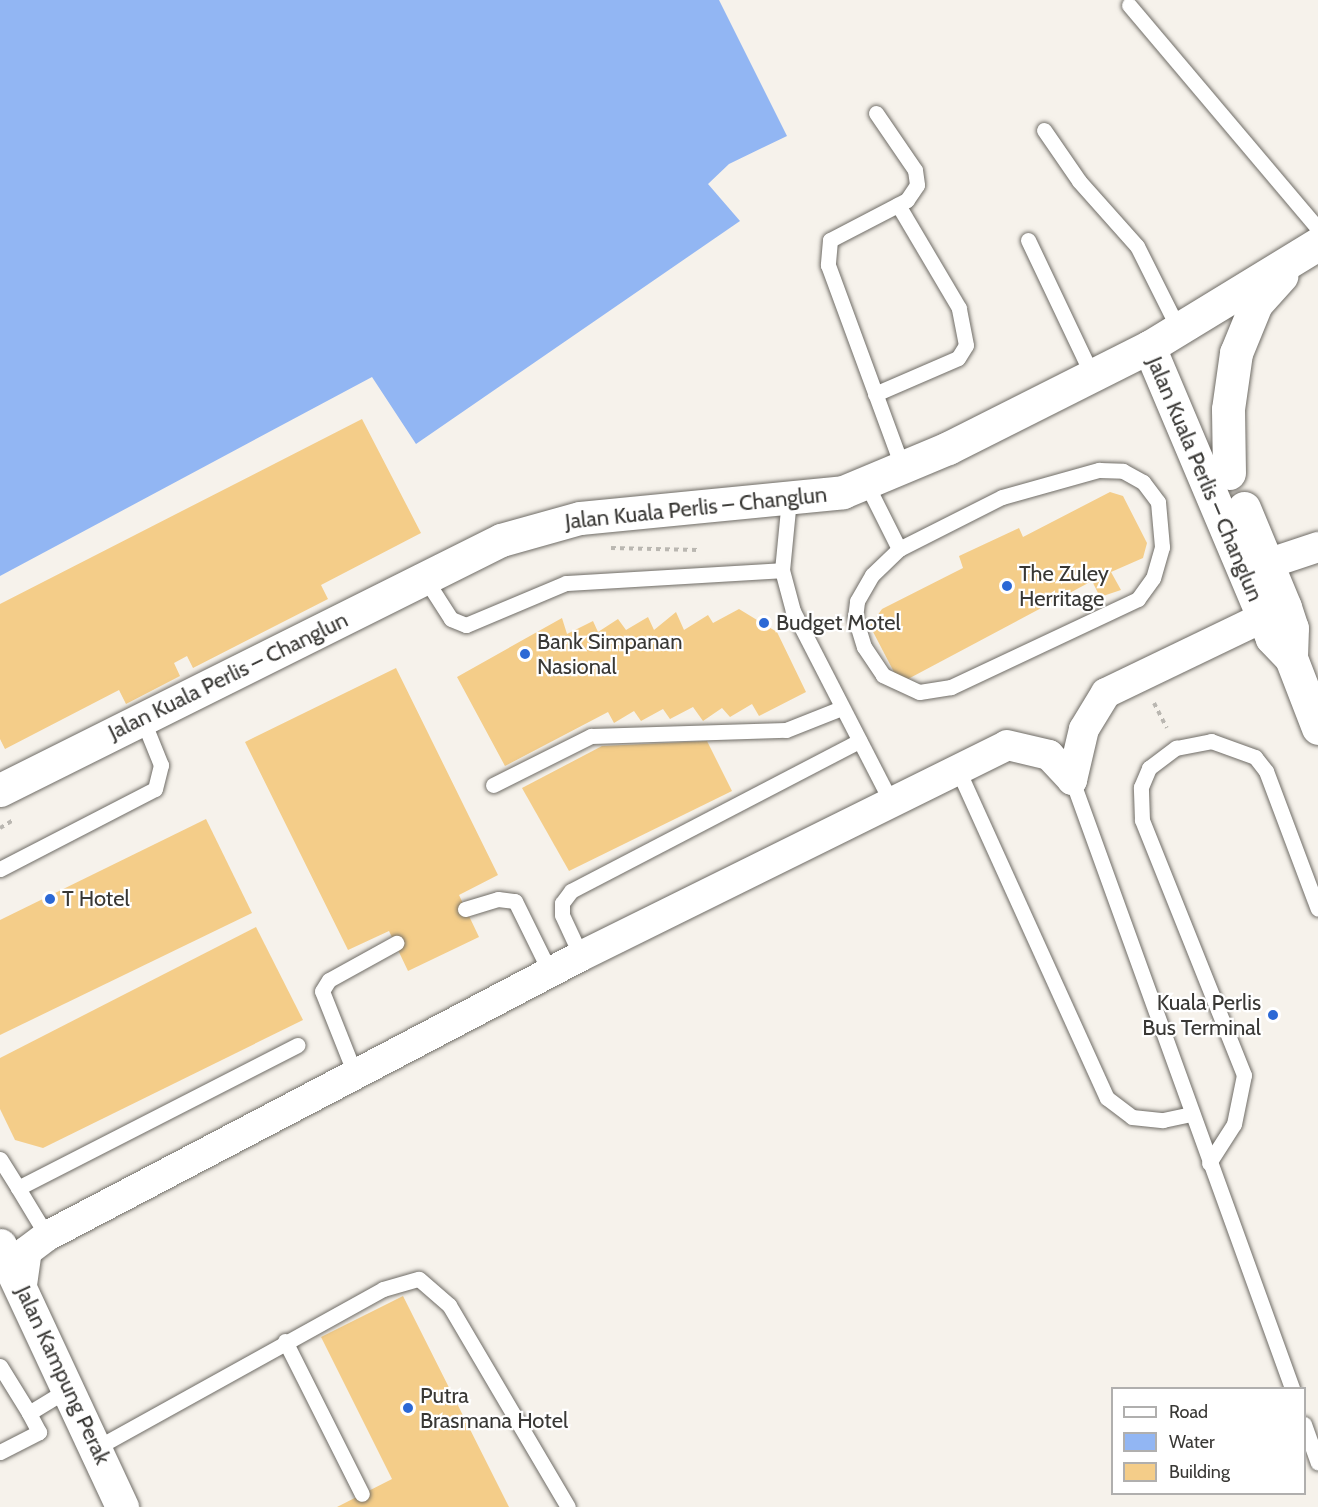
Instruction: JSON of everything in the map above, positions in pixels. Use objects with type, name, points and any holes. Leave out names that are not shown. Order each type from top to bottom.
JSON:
[{"type":"street","points":[[1166,337],[1309,250]]},
{"type":"street","points":[[1229,473],[1228,409],[1236,353],[1256,304],[1309,250]]},
{"type":"street","name":"Jalan Kuala Perlis – Changlun","points":[[0,790],[426,580],[501,540],[549,524],[789,499],[866,483],[903,469],[1094,379],[1166,337]]},
{"type":"street","name":"Jalan Kuala Perlis – Changlun","points":[[1166,337],[1229,473],[1257,567]]},
{"type":"street","name":"Jalan Kuala Perlis – Changlun","points":[[1166,337],[1274,611],[1292,628],[1291,658],[1318,728]]},
{"type":"street","points":[[1257,567],[1318,547]]},
{"type":"street","points":[[1072,780],[1084,729],[1096,705],[1106,693],[1274,611]]},
{"type":"street","points":[[7,1262],[47,1236],[550,972],[1007,745],[1020,745],[1049,755],[1072,780]]},
{"type":"street","name":"Jalan Kampung Perak","points":[[7,1262],[98,1447],[122,1507]]},
{"type":"lane","points":[[1129,5],[1318,229]]},
{"type":"lane","points":[[876,113],[915,170],[914,193],[898,205],[839,233],[827,251],[903,469]]},
{"type":"lane","points":[[1044,130],[1079,181],[1137,246],[1166,337]]},
{"type":"lane","points":[[875,394],[958,357],[966,345],[958,308],[898,205]]},
{"type":"lane","points":[[1028,240],[1094,379]]},
{"type":"lane","points":[[1099,470],[1123,471],[1143,482],[1158,502],[1162,525],[1153,578],[1138,599],[951,687],[919,692],[883,675],[864,646],[855,618],[857,601],[872,575],[899,549],[1002,496],[1099,470]]},
{"type":"lane","points":[[866,483],[899,549]]},
{"type":"lane","points":[[789,499],[782,570],[793,611],[839,709],[859,741],[892,804]]},
{"type":"lane","points":[[426,580],[450,619],[466,625],[566,582],[782,570]]},
{"type":"lane","points":[[493,785],[591,736],[786,730],[839,709]]},
{"type":"lane","points":[[0,869],[155,789],[161,765],[142,718]]},
{"type":"lane","points":[[581,956],[562,915],[562,903],[571,891],[859,741]]},
{"type":"lane","points":[[1209,1163],[1234,1124],[1244,1075],[1143,820],[1141,786],[1149,768],[1176,748],[1211,741],[1255,757],[1266,771],[1318,909]]},
{"type":"lane","points":[[958,770],[1107,1098],[1131,1117],[1162,1120],[1192,1114]]},
{"type":"lane","points":[[1072,780],[1291,1387]]},
{"type":"lane","points":[[465,909],[498,899],[514,901],[550,972]]},
{"type":"lane","points":[[355,1074],[322,991],[329,980],[396,943]]},
{"type":"lane","points":[[18,1188],[298,1046]]},
{"type":"lane","points":[[0,1159],[47,1236]]},
{"type":"lane","points":[[98,1447],[285,1341],[399,1282],[430,1284],[449,1305],[568,1507]]},
{"type":"lane","points":[[285,1341],[362,1494]]},
{"type":"lane","points":[[0,1366],[39,1432],[0,1452]]},
{"type":"lane","points":[[28,1413],[70,1388]]},
{"type":"lane","points":[[1306,1428],[1318,1464]]},
{"type":"path","points":[[1141,675],[1176,748]]},
{"type":"water","points":[[0,0],[719,0],[787,136],[729,164],[708,184],[740,221],[416,444],[372,377],[0,576]]},
{"type":"building","points":[[362,419],[421,533],[321,585],[328,599],[193,668],[187,656],[174,663],[180,676],[126,704],[119,690],[5,749],[0,739],[0,604]]},
{"type":"building","points":[[1110,492],[1123,496],[1147,543],[1143,558],[1111,572],[1121,590],[1100,597],[1092,581],[908,679],[895,674],[870,626],[882,609],[963,568],[959,556],[1019,528],[1023,537]]},
{"type":"building","points":[[739,609],[777,632],[806,692],[759,716],[752,704],[730,717],[722,708],[703,721],[693,707],[670,719],[663,709],[641,721],[634,711],[614,723],[608,712],[505,766],[457,677],[562,618],[567,634],[593,621],[598,632],[618,619],[626,630],[648,617],[654,630],[676,612],[684,630],[708,615],[713,623]]},
{"type":"building","points":[[396,668],[498,875],[459,895],[479,937],[408,971],[389,931],[348,950],[245,742]]},
{"type":"building","points":[[707,741],[732,791],[569,871],[522,788],[602,746]]},
{"type":"building","points":[[206,819],[252,913],[0,1035],[0,920]]},
{"type":"building","points":[[256,927],[303,1020],[43,1148],[15,1140],[0,1109],[0,1058]]},
{"type":"building","name":"Putra Brasmana Hotel","points":[[403,1296],[509,1507],[337,1507],[392,1479],[321,1337]]},
{"type":"place","name":"The Zuley Herritage","points":[[1007,586]]},
{"type":"place","name":"Budget Motel","points":[[764,623]]},
{"type":"place","name":"Bank Simpanan Nasional","points":[[525,654]]},
{"type":"place","name":"T Hotel","points":[[50,899]]},
{"type":"place","name":"Kuala Perlis Bus Terminal","points":[[1273,1015]]},
{"type":"place","name":"Putra Brasmana Hotel","points":[[408,1408]]}]
